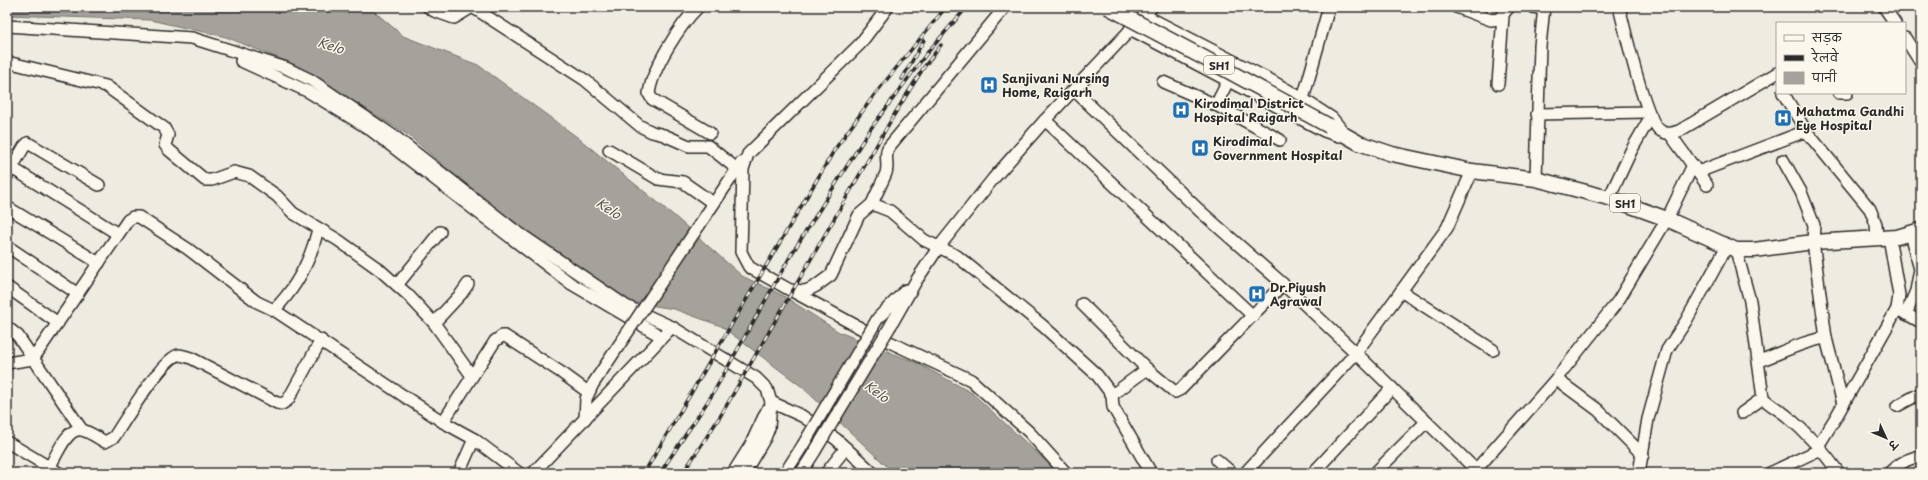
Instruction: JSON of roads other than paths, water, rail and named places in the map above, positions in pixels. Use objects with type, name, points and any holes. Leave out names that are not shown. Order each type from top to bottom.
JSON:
[{"type":"main road","name":"SH1","points":[[1108,7],[1346,136],[1392,154],[1472,170],[1536,179],[1609,198],[1667,219],[1731,248],[1754,250],[1813,242],[1883,237],[1915,232]]},
{"type":"street","points":[[428,7],[434,11],[454,18],[472,7],[585,80],[640,126],[690,146],[708,146],[737,168]]},
{"type":"street","points":[[698,7],[676,33],[659,65],[649,94],[652,99],[710,133]]},
{"type":"street","points":[[585,419],[590,388],[737,168],[748,154],[860,44],[888,7]]},
{"type":"street","points":[[790,290],[806,291],[831,275],[859,215],[872,204],[886,172],[887,164],[885,156],[888,148],[1005,7]]},
{"type":"street","points":[[1303,99],[1329,7]]},
{"type":"street","points":[[1456,7],[1491,20],[1499,18],[1506,11]]},
{"type":"street","points":[[1533,7],[1544,8],[1540,46],[1536,179]]},
{"type":"street","points":[[1619,7],[1649,114],[1660,131],[1670,134],[1679,131],[1776,76]]},
{"type":"street","points":[[1884,7],[1890,21]]},
{"type":"street","points":[[801,473],[916,281],[938,248],[993,179],[1045,120],[1148,11],[1303,99],[1332,118],[1346,136]]},
{"type":"street","points":[[1498,84],[1506,11]]},
{"type":"street","points":[[7,26],[192,38],[286,68],[311,80],[398,138],[512,229],[626,306],[672,327],[756,378],[768,389],[771,402],[769,428],[765,438],[744,473]]},
{"type":"street","points":[[1130,29],[1335,137],[1346,136]]},
{"type":"street","points":[[7,31],[86,34],[192,44],[251,65],[309,92],[368,128],[570,283],[662,337]]},
{"type":"street","points":[[1906,40],[1921,63]]},
{"type":"street","points":[[7,62],[106,86],[164,128],[168,135],[165,145],[202,179],[212,180],[234,172],[249,176],[276,196],[293,213],[380,270],[397,285],[434,323],[472,376]]},
{"type":"street","points":[[1216,105],[1228,81]]},
{"type":"street","points":[[1163,82],[1216,105],[1280,140]]},
{"type":"street","points":[[1074,90],[1200,211],[1283,284],[1356,352],[1427,421],[1474,472],[1556,379],[1618,301],[1695,169],[1806,131]]},
{"type":"street","points":[[1784,94],[1806,131],[1870,209],[1883,237],[1899,295],[1901,312]]},
{"type":"street","points":[[1537,114],[1649,114]]},
{"type":"street","points":[[1609,198],[1649,114]]},
{"type":"street","points":[[1045,120],[1253,316]]},
{"type":"street","points":[[1670,134],[1707,185]]},
{"type":"street","points":[[100,185],[28,143],[24,147],[9,173],[118,234]]},
{"type":"street","points":[[609,150],[658,179],[683,182],[713,203]]},
{"type":"street","points":[[748,154],[742,168],[741,252],[749,267],[877,337],[971,380],[1029,432],[1066,473]]},
{"type":"street","points":[[1783,160],[1801,192],[1814,224],[1813,242],[1826,338],[1842,404]]},
{"type":"street","points":[[1245,473],[1356,352],[1447,228],[1472,170]]},
{"type":"street","points":[[872,204],[890,210],[924,240],[957,256],[1043,326],[1097,375],[1112,395],[1113,407],[1151,473]]},
{"type":"street","points":[[7,207],[99,263]]},
{"type":"street","points":[[7,363],[33,359],[128,220],[133,217],[139,217],[188,249],[257,302],[274,310],[443,422],[474,439],[519,473]]},
{"type":"street","points":[[274,310],[295,286],[314,243],[318,229]]},
{"type":"street","points":[[397,285],[440,232]]},
{"type":"street","points":[[1770,473],[1820,447],[1842,404],[1916,291],[1920,269],[1915,232]]},
{"type":"street","points":[[7,246],[78,294]]},
{"type":"street","points":[[1731,248],[1750,300],[1763,398],[1770,405],[1787,416],[1820,447],[1839,473]]},
{"type":"street","points":[[1640,473],[1648,419],[1667,350],[1731,248]]},
{"type":"street","points":[[785,473],[878,318],[916,281]]},
{"type":"street","points":[[434,323],[461,294],[468,284]]},
{"type":"street","points":[[1082,304],[1147,369],[1175,392],[1178,391],[1253,316],[1283,284]]},
{"type":"street","points":[[7,287],[58,323]]},
{"type":"street","points":[[1401,291],[1493,350]]},
{"type":"street","points":[[1901,312],[1921,322]]},
{"type":"street","points":[[7,327],[18,336],[82,430]]},
{"type":"street","points":[[533,473],[672,327]]},
{"type":"street","points":[[443,422],[495,341],[502,336],[505,336],[562,373],[590,388]]},
{"type":"street","points":[[1759,361],[1793,349],[1812,340],[1826,338]]},
{"type":"street","points":[[7,442],[54,470],[68,435],[75,430],[82,430],[105,442],[114,437],[158,372],[170,358],[178,355],[191,358],[277,403],[282,404],[288,400],[321,340]]},
{"type":"street","points":[[1112,395],[1147,369]]},
{"type":"street","points":[[1556,379],[1598,410],[1643,455]]},
{"type":"street","points":[[1313,473],[1392,388]]},
{"type":"street","points":[[1897,406],[1921,393]]},
{"type":"street","points":[[1742,413],[1763,398]]},
{"type":"street","points":[[771,402],[802,416],[836,439],[874,473]]},
{"type":"street","points":[[733,473],[750,446],[771,402]]},
{"type":"street","points":[[1375,473],[1427,421]]},
{"type":"street","points":[[459,473],[474,439]]},
{"type":"street","points":[[826,473],[846,448]]},
{"type":"street","points":[[1889,473],[1898,464],[1909,459],[1916,457],[1921,461]]},
{"type":"street","points":[[1216,460],[1232,473]]},
{"type":"water","name":"Kelo","points":[[7,7],[369,7],[403,36],[478,65],[577,137],[672,214],[742,276],[782,295],[839,332],[917,363],[972,393],[1059,473],[894,473],[801,386],[721,326],[674,309],[619,300],[542,249],[408,135],[293,64],[226,37],[150,20],[7,15]]},
{"type":"railway","points":[[644,473],[835,149],[875,94],[946,7]]},
{"type":"railway","points":[[660,473],[712,395],[791,255],[869,131],[927,53],[967,7]]},
{"type":"railway","points":[[902,79],[924,40]]},
{"type":"railway","points":[[683,473],[721,415],[894,115],[924,67],[941,45]]},
{"type":"place","name":"Sanjivani Nursing Home, Raigarh","points":[[989,85]]},
{"type":"place","name":"Kirodimal District Hospital Raigarh","points":[[1181,110]]},
{"type":"place","name":"Mahatma Gandhi Eye Hospital","points":[[1783,118]]},
{"type":"place","name":"Kirodimal Government Hospital","points":[[1200,148]]},
{"type":"place","name":"Dr.Piyush Agrawal","points":[[1257,294]]}]
